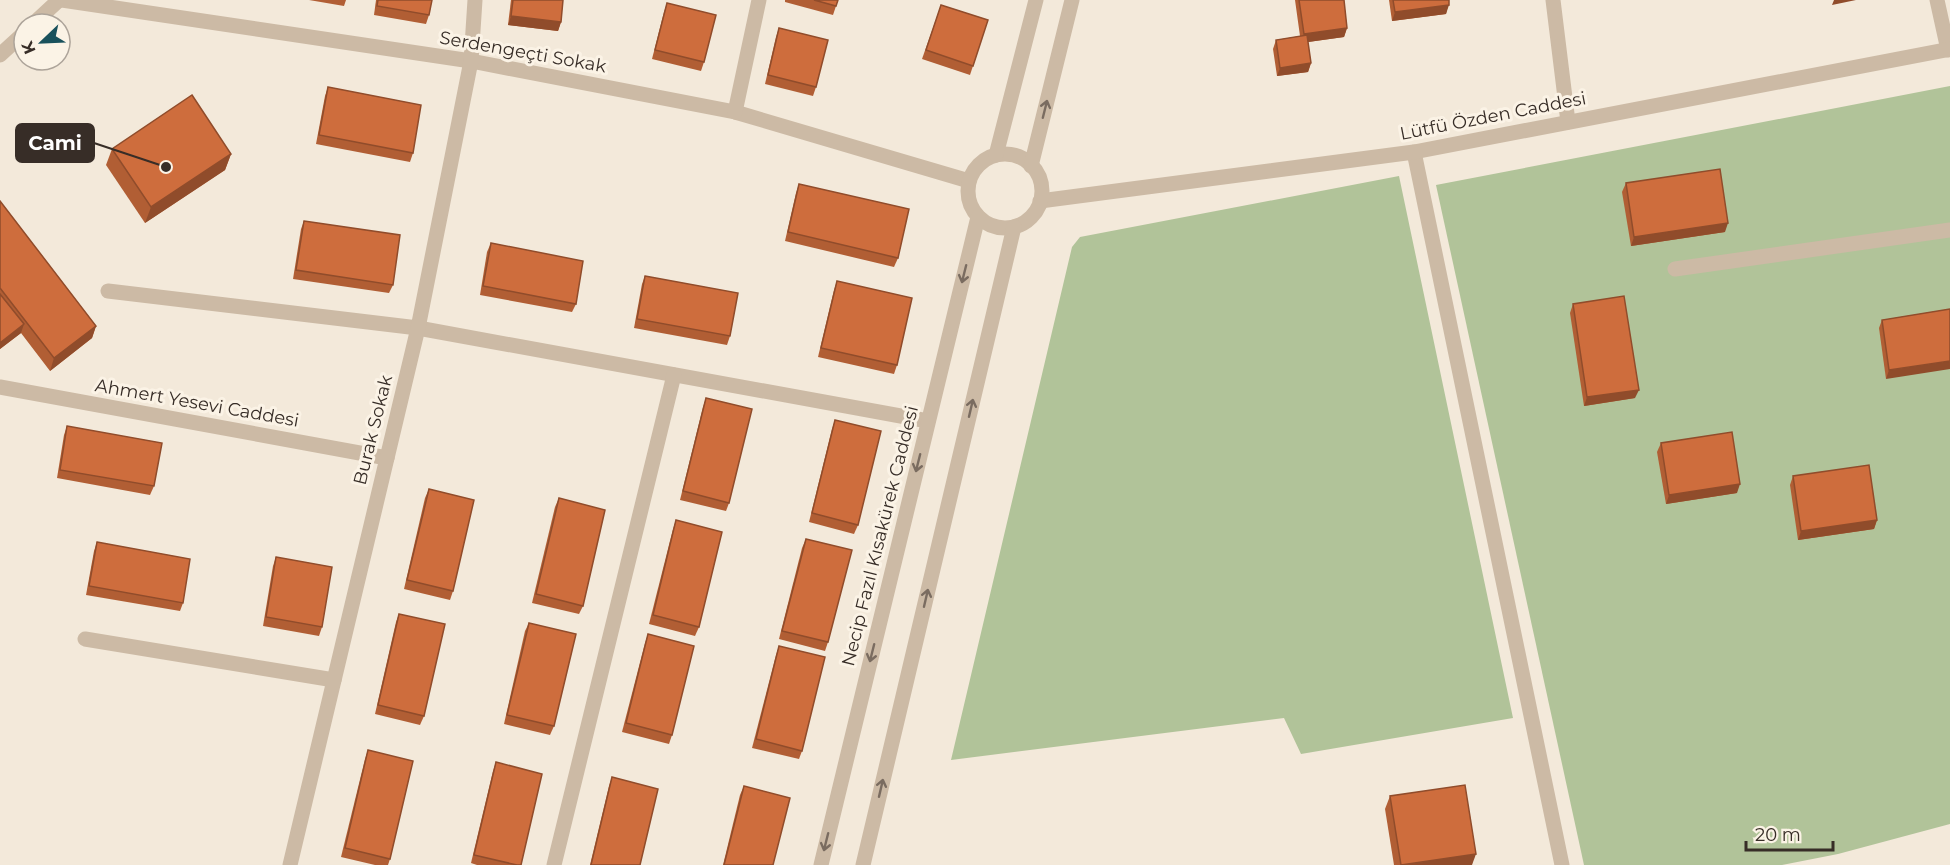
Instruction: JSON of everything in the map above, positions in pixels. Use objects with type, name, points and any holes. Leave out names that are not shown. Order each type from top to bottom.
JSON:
[{"type":"street","points":[[46,12],[60,0]]},
{"type":"street","name":"Serdengeçti Sokak","points":[[60,0],[471,61],[735,112],[969,181]]},
{"type":"street","name":"Burak Sokak","points":[[290,865],[418,328],[471,61],[475,0]]},
{"type":"street","points":[[735,112],[759,0]]},
{"type":"street","points":[[996,155],[1036,0]]},
{"type":"street","points":[[1031,166],[1072,0]]},
{"type":"street","points":[[1553,0],[1568,122]]},
{"type":"street","points":[[1937,0],[1949,49]]},
{"type":"street","points":[[0,55],[12,44]]},
{"type":"street","name":"Lütfü Özden Caddesi","points":[[1040,201],[1414,152],[1949,49]]},
{"type":"street","points":[[1414,152],[1562,865]]},
{"type":"street","points":[[996,155],[1009,155],[1021,158],[1031,166],[1038,176],[1042,189],[1040,201],[1026,222],[1014,227],[1001,228],[978,217],[971,206],[968,194],[969,181],[975,169],[984,160],[996,155]]},
{"type":"street","name":"Necip Fazıl Kısakürek Caddesi","points":[[821,865],[978,217]]},
{"type":"street","points":[[863,865],[1014,227]]},
{"type":"street","points":[[1675,269],[1950,230]]},
{"type":"street","points":[[108,291],[418,328],[928,421]]},
{"type":"street","points":[[554,865],[674,375]]},
{"type":"street","name":"Ahmert Yesevi Caddesi","points":[[0,387],[387,458]]},
{"type":"street","points":[[85,639],[334,680]]},
{"type":"green space","points":[[1950,86],[1950,824],[1838,854],[1782,865],[1584,865],[1436,185]]},
{"type":"green space","points":[[1399,176],[1513,718],[1301,754],[1284,718],[951,760],[1072,247],[1080,237]]},
{"type":"building","points":[[378,0],[432,0],[429,15],[377,6]]},
{"type":"building","points":[[513,0],[563,0],[561,22],[511,16]]},
{"type":"building","points":[[814,0],[838,0],[836,6]]},
{"type":"building","points":[[1299,0],[1344,0],[1347,28],[1304,34]]},
{"type":"building","points":[[1393,0],[1449,0],[1449,5],[1395,12]]},
{"type":"building","points":[[667,3],[716,15],[704,62],[655,50]]},
{"type":"building","points":[[941,5],[988,20],[973,66],[926,50]]},
{"type":"building","points":[[779,28],[828,40],[816,87],[768,75]]},
{"type":"building","points":[[1307,35],[1311,63],[1280,68],[1276,40]]},
{"type":"building","points":[[328,87],[421,105],[413,153],[319,135]]},
{"type":"building","points":[[192,95],[231,154],[151,207],[112,149]]},
{"type":"building","points":[[1720,169],[1728,223],[1634,237],[1626,183]]},
{"type":"building","points":[[799,184],[909,209],[898,258],[788,232]]},
{"type":"building","points":[[0,201],[96,326],[54,358],[0,288]]},
{"type":"building","points":[[304,221],[400,235],[393,285],[296,270]]},
{"type":"building","points":[[491,243],[583,261],[576,304],[483,286]]},
{"type":"building","points":[[645,276],[738,293],[730,336],[637,319]]},
{"type":"building","points":[[837,281],[912,298],[897,365],[821,348]]},
{"type":"building","points":[[0,294],[24,324],[0,343]]},
{"type":"building","points":[[1624,296],[1639,390],[1587,397],[1573,304]]},
{"type":"building","points":[[1950,309],[1950,361],[1889,370],[1882,320]]},
{"type":"building","points":[[706,398],[752,409],[729,503],[683,491]]},
{"type":"building","points":[[835,420],[881,431],[858,525],[812,513]]},
{"type":"building","points":[[67,426],[162,443],[154,486],[60,470]]},
{"type":"building","points":[[1732,432],[1740,484],[1669,495],[1661,443]]},
{"type":"building","points":[[1869,465],[1877,520],[1801,531],[1793,476]]},
{"type":"building","points":[[429,489],[474,500],[453,591],[407,580]]},
{"type":"building","points":[[559,498],[605,510],[583,606],[536,594]]},
{"type":"building","points":[[676,520],[722,532],[699,627],[653,615]]},
{"type":"building","points":[[806,539],[852,550],[828,642],[782,631]]},
{"type":"building","points":[[97,542],[190,559],[183,603],[89,586]]},
{"type":"building","points":[[276,557],[332,567],[322,627],[266,617]]},
{"type":"building","points":[[399,614],[445,624],[424,716],[378,705]]},
{"type":"building","points":[[529,623],[576,634],[554,726],[507,715]]},
{"type":"building","points":[[648,634],[694,646],[672,735],[626,723]]},
{"type":"building","points":[[779,646],[825,657],[802,751],[756,739]]},
{"type":"building","points":[[368,750],[413,761],[390,859],[345,848]]},
{"type":"building","points":[[496,762],[542,774],[521,865],[474,855]]},
{"type":"building","points":[[612,777],[658,789],[640,865],[591,865]]},
{"type":"building","points":[[1465,785],[1476,854],[1401,865],[1390,796]]},
{"type":"building","points":[[744,786],[790,798],[773,865],[724,865]]},
{"type":"place","name":"Cami","points":[[166,167]]}]
